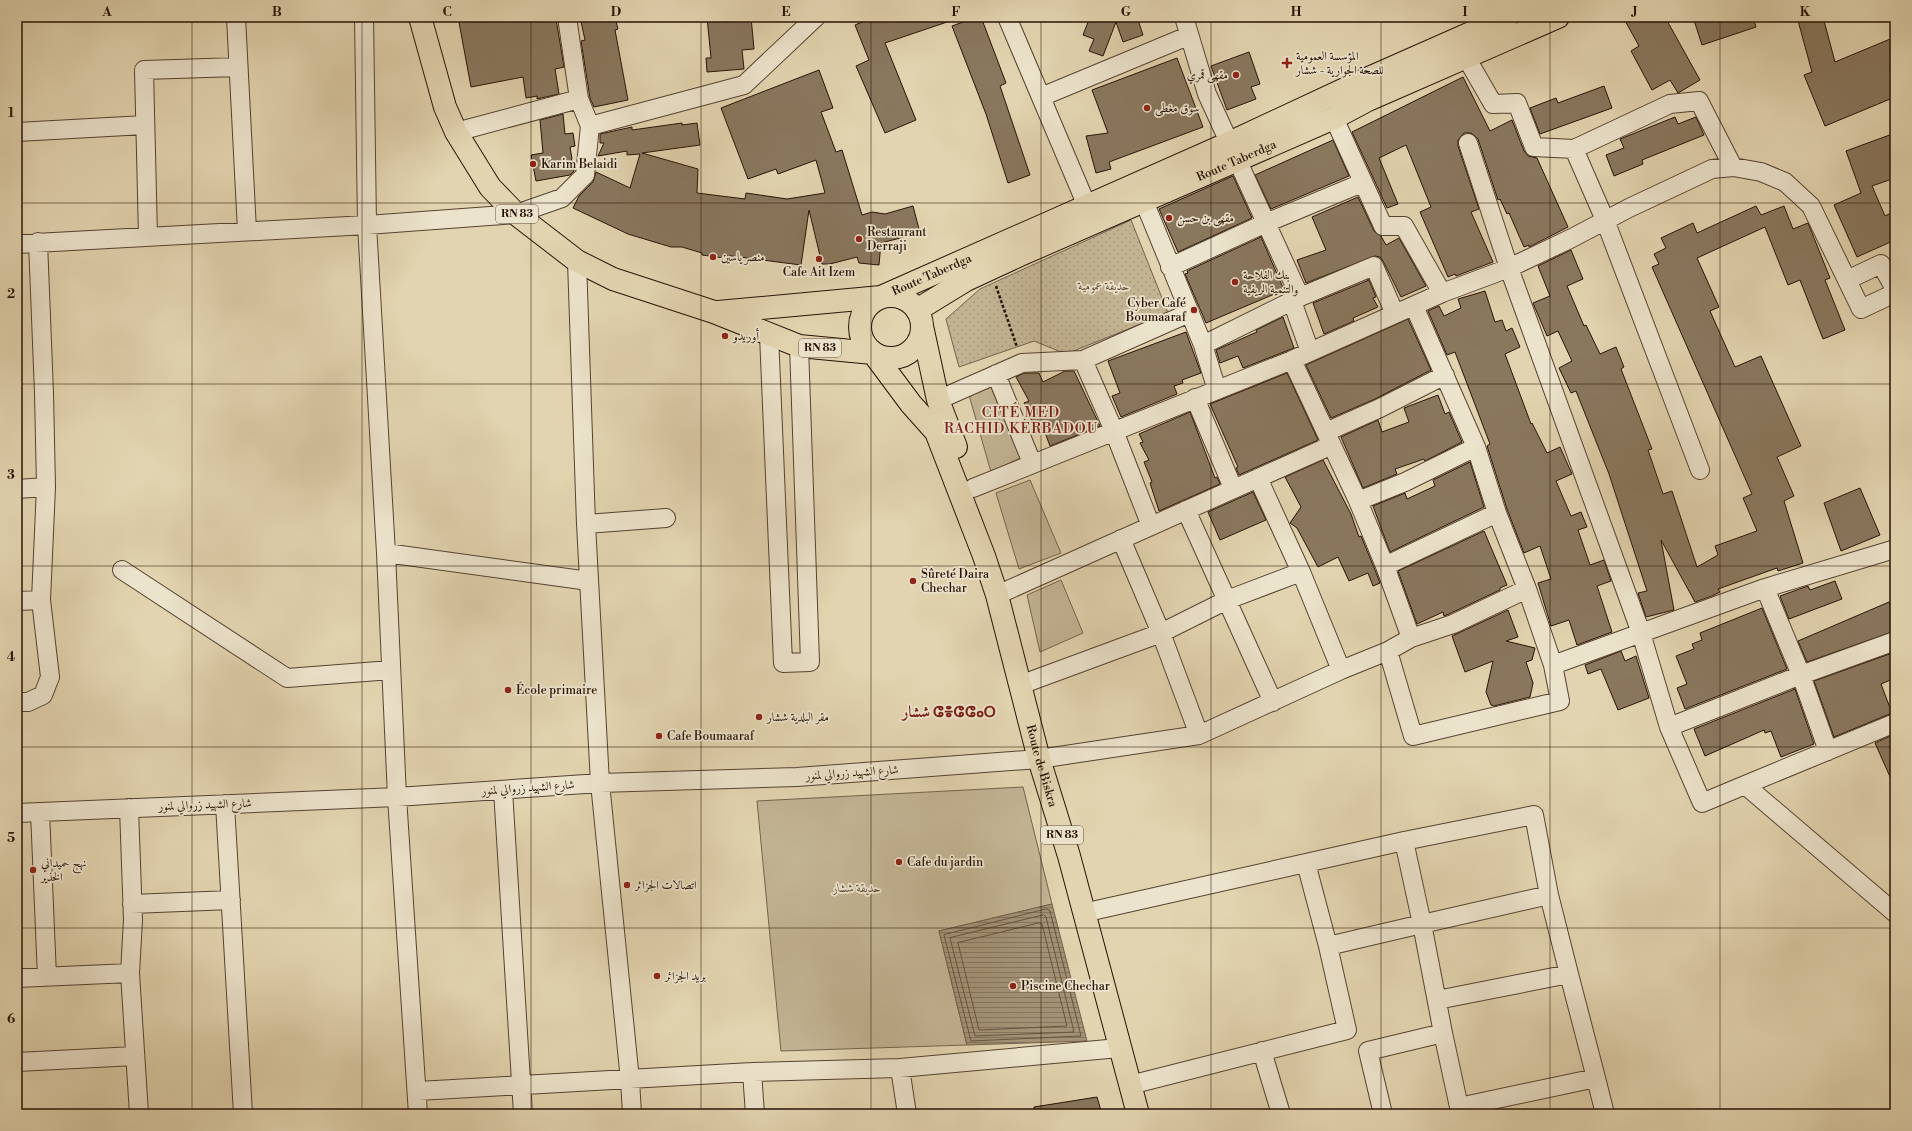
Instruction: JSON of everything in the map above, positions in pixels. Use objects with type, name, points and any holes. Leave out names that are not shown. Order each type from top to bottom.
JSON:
[{"type":"main road","name":"RN 83","points":[[420,17],[445,108],[456,132],[490,187],[516,214],[577,261],[613,279],[714,312],[799,346],[873,353],[911,404],[936,432],[984,556]]},
{"type":"main road","name":"Route Taberdga","points":[[1463,48],[1507,17]]},
{"type":"main road","name":"Route Taberdga","points":[[919,318],[966,280],[1140,192],[1233,152],[1364,91],[1463,48],[1558,17]]},
{"type":"main road","name":"Route Taberdga","points":[[1233,152],[1334,118],[1364,91]]},
{"type":"main road","name":"Route Taberdga","points":[[881,297],[1087,206],[1140,192]]},
{"type":"main road","points":[[897,296],[905,299],[919,318],[921,335],[916,344],[906,354],[891,359],[873,353],[866,346],[861,337],[860,322],[865,309],[872,302],[881,297],[897,296]]},
{"type":"main road","name":"RN 83","points":[[714,312],[881,297]]},
{"type":"main road","name":"RN 83","points":[[919,318],[938,400],[973,488],[984,556]]},
{"type":"main road","name":"Route de Biskra","points":[[984,556],[997,595],[1039,758],[1068,856],[1138,1114]]},
{"type":"street","points":[[236,17],[247,231]]},
{"type":"street","points":[[364,17],[367,225],[386,553],[397,797],[418,1091],[418,1114]]},
{"type":"street","points":[[17,244],[367,225],[516,214],[562,198],[585,175],[590,126],[579,99],[567,17]]},
{"type":"street","points":[[590,126],[744,85],[816,17]]},
{"type":"street","points":[[1184,17],[1188,36],[1207,94],[1266,222],[1296,299],[1310,352]]},
{"type":"street","points":[[1010,18],[1041,97],[1087,206]]},
{"type":"street","points":[[1041,97],[1188,36]]},
{"type":"street","points":[[1463,48],[1493,104],[1517,103],[1534,147],[1574,149],[1670,104],[1699,101],[1733,167]]},
{"type":"street","points":[[148,236],[144,70],[238,67]]},
{"type":"street","points":[[456,132],[579,99]]},
{"type":"street","points":[[1334,118],[1383,226],[1404,226],[1442,293]]},
{"type":"street","points":[[17,132],[145,125]]},
{"type":"street","points":[[1468,143],[1509,268],[1640,633],[1668,727],[1702,803],[1895,723]]},
{"type":"street","points":[[1574,149],[1605,220],[1700,470]]},
{"type":"street","points":[[973,488],[1032,463],[1292,360],[1442,293],[1509,268],[1712,169],[1733,167],[1761,172],[1785,182],[1811,206],[1861,309],[1895,292]]},
{"type":"street","points":[[1170,267],[1266,222],[1362,182]]},
{"type":"street","points":[[1140,192],[1203,345],[1217,390]]},
{"type":"street","points":[[17,702],[28,702],[43,695],[50,677],[41,600],[46,487],[38,242]]},
{"type":"street","points":[[577,261],[586,524],[600,783],[630,1080],[632,1114]]},
{"type":"street","points":[[1847,280],[1881,264],[1895,289]]},
{"type":"street","points":[[1203,345],[1296,299],[1374,266],[1395,314]]},
{"type":"street","points":[[1388,651],[1413,736],[1560,701],[1554,665],[1498,513],[1476,447],[1414,306]]},
{"type":"street","points":[[938,400],[1022,363],[1083,360],[1189,313]]},
{"type":"street","points":[[769,334],[783,663],[810,662],[799,346]]},
{"type":"street","points":[[1083,360],[1114,431],[1151,526]]},
{"type":"street","points":[[1292,360],[1358,501],[1385,566],[1410,638]]},
{"type":"street","points":[[996,374],[1032,463]]},
{"type":"street","points":[[997,595],[1258,478],[1329,439],[1380,408],[1445,375]]},
{"type":"street","points":[[1196,398],[1233,488]]},
{"type":"street","points":[[1358,501],[1405,482],[1476,447]]},
{"type":"street","points":[[1258,478],[1301,572],[1342,670]]},
{"type":"street","points":[[17,489],[46,487]]},
{"type":"street","points":[[1186,510],[1273,702]]},
{"type":"street","points":[[1385,566],[1498,513]]},
{"type":"street","points":[[586,524],[666,518]]},
{"type":"street","points":[[1121,540],[1161,633],[1199,735]]},
{"type":"street","points":[[1554,665],[1765,588],[1895,549]]},
{"type":"street","points":[[386,553],[589,581]]},
{"type":"street","points":[[122,570],[287,678],[391,670]]},
{"type":"street","points":[[1020,685],[1161,633],[1227,600],[1301,572]]},
{"type":"street","points":[[1765,588],[1801,675],[1828,751]]},
{"type":"street","name":"شارع الشهيد زروالي لمنور","points":[[17,813],[397,797],[600,783],[797,777],[1039,758],[1199,735],[1342,670],[1388,651],[1410,638],[1453,624],[1527,589]]},
{"type":"street","points":[[17,601],[41,600]]},
{"type":"street","points":[[1668,727],[1801,675],[1895,641]]},
{"type":"street","points":[[1745,785],[1895,913]]},
{"type":"street","points":[[502,790],[523,1114]]},
{"type":"street","points":[[226,804],[242,1114]]},
{"type":"street","points":[[129,808],[132,904],[130,973],[139,1114]]},
{"type":"street","points":[[40,812],[47,977]]},
{"type":"street","points":[[1083,913],[1404,841],[1534,815],[1549,895],[1605,1114]]},
{"type":"street","points":[[1404,841],[1460,1110],[1596,1078]]},
{"type":"street","points":[[1130,1084],[1347,1030],[1328,946],[1306,863]]},
{"type":"street","points":[[1328,946],[1549,895]]},
{"type":"street","points":[[132,904],[231,900]]},
{"type":"street","points":[[17,978],[130,973]]},
{"type":"street","points":[[1437,1000],[1569,974]]},
{"type":"street","points":[[1383,1114],[1368,1052],[1443,1033]]},
{"type":"street","points":[[418,1091],[752,1072],[900,1068],[1119,1048]]},
{"type":"street","points":[[1262,1051],[1281,1114]]},
{"type":"street","points":[[17,1062],[135,1056]]},
{"type":"street","points":[[900,1068],[907,1114]]},
{"type":"street","points":[[752,1072],[755,1114]]},
{"type":"path","points":[[990,269],[1022,363]]},
{"type":"green space","name":"حديقة عمومية","points":[[1131,220],[1168,313],[1066,354],[1034,341],[959,367],[946,319],[980,289]]},
{"type":"green space","points":[[991,387],[1020,458],[991,472],[969,395]]},
{"type":"green space","points":[[1030,480],[1061,553],[1019,569],[996,493]]},
{"type":"green space","points":[[1061,580],[1083,633],[1040,652],[1027,595]]},
{"type":"green space","name":"حديقة ششار","points":[[1023,787],[1052,904],[939,931],[967,1045],[781,1051],[757,801]]},
{"type":"water","name":"Piscine Chechar","points":[[1052,904],[1087,1041],[967,1045],[939,931]]},
{"type":"building","points":[[458,17],[544,17],[545,21],[556,19],[564,67],[555,69],[559,94],[537,99],[537,96],[526,98],[523,77],[471,87]]},
{"type":"building","points":[[580,17],[615,17],[618,29],[615,30],[628,100],[594,107],[590,98],[581,41],[585,40]]},
{"type":"building","points":[[707,17],[751,17],[754,49],[742,50],[744,69],[707,72],[706,58],[711,58]]},
{"type":"building","points":[[874,17],[956,17],[956,19],[885,43],[916,120],[885,133],[856,66],[869,60],[855,25]]},
{"type":"building","points":[[981,17],[1006,83],[1000,86],[1030,175],[1008,183],[986,114],[952,26]]},
{"type":"building","points":[[1090,17],[1137,17],[1143,35],[1123,42],[1116,22],[1103,56],[1089,51],[1094,39],[1083,35]]},
{"type":"building","points":[[1623,17],[1665,17],[1700,80],[1678,93],[1670,80],[1652,90],[1631,51],[1639,46]]},
{"type":"building","points":[[1693,17],[1753,17],[1756,27],[1702,45]]},
{"type":"building","points":[[1797,17],[1823,17],[1835,62],[1895,37],[1895,97],[1825,126],[1804,75],[1812,72]]},
{"type":"building","name":"مقهى قمري","points":[[1249,52],[1260,84],[1251,87],[1256,99],[1227,110],[1211,66]]},
{"type":"building","name":"سوق مغطى","points":[[1177,58],[1203,127],[1109,162],[1111,169],[1096,173],[1086,136],[1108,133],[1092,90]]},
{"type":"building","points":[[819,70],[833,108],[821,112],[836,152],[842,150],[862,215],[872,212],[885,214],[913,206],[920,233],[881,243],[879,265],[859,263],[857,257],[830,264],[822,264],[809,210],[801,265],[724,255],[724,258],[702,255],[702,253],[682,247],[671,247],[628,234],[573,208],[579,196],[593,182],[596,172],[630,188],[640,154],[627,155],[627,151],[598,156],[604,143],[600,143],[600,134],[632,127],[632,130],[682,123],[682,125],[697,123],[700,145],[642,153],[698,169],[697,193],[745,199],[746,193],[787,199],[825,193],[816,160],[778,174],[776,169],[748,179],[721,108]]},
{"type":"building","points":[[1463,77],[1490,131],[1512,120],[1524,151],[1528,156],[1537,158],[1568,227],[1529,247],[1529,245],[1524,247],[1509,213],[1507,214],[1500,199],[1498,200],[1478,139],[1471,133],[1464,133],[1458,140],[1458,146],[1479,209],[1471,212],[1493,262],[1456,276],[1455,274],[1448,277],[1420,212],[1431,207],[1406,145],[1379,158],[1398,204],[1387,208],[1352,132]]},
{"type":"building","points":[[1604,86],[1612,108],[1540,134],[1530,108],[1556,98],[1558,103]]},
{"type":"building","points":[[563,114],[565,134],[573,133],[575,146],[570,147],[574,171],[570,175],[536,181],[531,155],[543,153],[540,120]]},
{"type":"building","points":[[1675,117],[1678,124],[1696,117],[1704,135],[1642,160],[1643,164],[1614,176],[1606,155],[1624,148],[1620,139]]},
{"type":"building","points":[[1895,133],[1895,178],[1872,186],[1885,216],[1895,211],[1895,240],[1857,257],[1834,205],[1861,193],[1846,151]]},
{"type":"building","points":[[1333,140],[1349,176],[1271,209],[1255,175]]},
{"type":"building","points":[[1233,176],[1252,218],[1178,252],[1159,209]]},
{"type":"building","points":[[1358,197],[1374,231],[1381,236],[1386,245],[1399,238],[1426,286],[1401,297],[1383,261],[1380,257],[1375,256],[1306,283],[1297,260],[1326,250],[1312,217]]},
{"type":"building","points":[[1756,206],[1761,215],[1784,206],[1793,229],[1808,223],[1830,278],[1825,280],[1845,330],[1823,339],[1800,280],[1788,285],[1765,227],[1697,258],[1719,307],[1710,311],[1735,367],[1761,356],[1801,446],[1777,457],[1794,496],[1784,501],[1803,563],[1778,571],[1777,568],[1718,589],[1720,592],[1695,602],[1661,540],[1674,610],[1646,617],[1638,593],[1647,591],[1609,474],[1576,391],[1571,393],[1559,368],[1572,361],[1558,331],[1547,336],[1533,303],[1550,296],[1538,266],[1571,250],[1583,279],[1567,286],[1584,326],[1586,325],[1600,354],[1616,347],[1624,367],[1621,369],[1652,449],[1648,450],[1663,494],[1672,491],[1697,567],[1718,555],[1715,546],[1757,531],[1743,498],[1752,494],[1652,267],[1659,264],[1654,254],[1666,248],[1661,238],[1693,223],[1697,233]]},
{"type":"building","name":"بنك الفلاحة والتنمية الريفية","points":[[1261,237],[1284,290],[1206,323],[1185,274],[1188,273],[1187,271]]},
{"type":"building","points":[[1369,280],[1376,297],[1373,298],[1378,307],[1353,318],[1354,321],[1324,334],[1313,303]]},
{"type":"building","points":[[1485,291],[1495,322],[1502,320],[1506,331],[1512,328],[1520,347],[1505,354],[1531,424],[1532,423],[1547,453],[1560,447],[1572,474],[1556,481],[1571,516],[1581,512],[1587,527],[1578,530],[1590,565],[1604,560],[1611,581],[1597,586],[1612,632],[1577,645],[1569,620],[1551,626],[1538,583],[1551,579],[1540,546],[1524,553],[1507,509],[1487,446],[1490,444],[1455,352],[1447,355],[1428,311],[1439,306],[1444,316],[1461,308],[1458,299]]},
{"type":"building","points":[[1283,317],[1294,348],[1243,368],[1238,356],[1220,363],[1216,350],[1257,332],[1256,330]]},
{"type":"building","points":[[1408,319],[1431,370],[1375,399],[1331,418],[1306,365]]},
{"type":"building","points":[[1186,332],[1201,373],[1182,380],[1183,383],[1174,386],[1177,394],[1121,417],[1112,396],[1120,393],[1108,361]]},
{"type":"building","points":[[1065,371],[1074,371],[1100,426],[1050,446],[1044,430],[1037,433],[1024,403],[1029,401],[1016,377],[1024,373],[1039,373],[1043,382]]},
{"type":"building","points":[[1287,373],[1318,440],[1239,475],[1236,468],[1238,467],[1210,404]]},
{"type":"building","points":[[1438,395],[1445,414],[1449,412],[1462,442],[1425,461],[1424,459],[1395,469],[1397,474],[1363,488],[1341,437],[1378,420],[1382,432],[1409,422],[1404,408]]},
{"type":"building","points":[[1190,412],[1215,478],[1217,477],[1220,484],[1159,511],[1150,483],[1152,482],[1144,462],[1149,460],[1140,443],[1143,442],[1139,434]]},
{"type":"building","points":[[1323,460],[1351,514],[1359,537],[1361,536],[1380,583],[1373,586],[1368,573],[1349,581],[1338,557],[1318,567],[1297,528],[1290,523],[1301,507],[1285,477]]},
{"type":"building","points":[[1470,462],[1484,507],[1390,552],[1373,506],[1405,493],[1407,499],[1435,486],[1433,480]]},
{"type":"building","points":[[1860,488],[1880,535],[1841,551],[1824,503]]},
{"type":"building","points":[[1253,492],[1266,520],[1220,540],[1208,512]]},
{"type":"building","points":[[1484,531],[1507,585],[1500,588],[1500,590],[1449,614],[1444,616],[1443,612],[1417,624],[1398,571]]},
{"type":"building","points":[[1835,581],[1842,599],[1789,619],[1780,596],[1808,586],[1810,590]]},
{"type":"building","points":[[1889,602],[1890,605],[1895,603],[1895,631],[1807,662],[1798,641]]},
{"type":"building","points":[[1762,608],[1787,669],[1685,709],[1677,688],[1687,684],[1676,656],[1694,649],[1692,644],[1702,640],[1700,633]]},
{"type":"building","points":[[1508,610],[1518,637],[1506,641],[1535,648],[1532,660],[1526,662],[1533,683],[1530,697],[1494,706],[1491,705],[1486,692],[1493,661],[1465,672],[1452,636]]},
{"type":"building","points":[[1621,651],[1625,661],[1636,656],[1649,698],[1618,710],[1601,669],[1588,674],[1585,665]]},
{"type":"building","points":[[1895,652],[1895,678],[1881,684],[1892,713],[1834,737],[1814,681]]},
{"type":"building","points":[[1795,689],[1814,744],[1781,757],[1771,731],[1765,733],[1764,730],[1705,756],[1694,729]]},
{"type":"building","points":[[1895,734],[1895,788],[1875,743]]},
{"type":"building","points":[[1097,1097],[1102,1114],[1034,1114],[1034,1107]]},
{"type":"place","name":"المؤسسة العمومية للصحة الجوارية - ششار","points":[[1287,63]]},
{"type":"place","name":"مقهى قمري","points":[[1236,75]]},
{"type":"place","name":"سوق مغطى","points":[[1147,108]]},
{"type":"place","name":"Karim Belaidi","points":[[533,164]]},
{"type":"place","name":"مقهى بن حسن","points":[[1169,218]]},
{"type":"place","name":"Restaurant Derraji","points":[[859,239]]},
{"type":"place","name":"منصر ياسين","points":[[713,257]]},
{"type":"place","name":"Cafe Ait Izem","points":[[819,259]]},
{"type":"place","name":"بنك الفلاحة والتنمية الريفية","points":[[1235,282]]},
{"type":"place","name":"Cyber Café Boumaaraf","points":[[1194,310]]},
{"type":"place","name":"أوريدو","points":[[725,336]]},
{"type":"place","name":"Sûreté Daira Chechar","points":[[913,581]]},
{"type":"place","name":"École primaire","points":[[508,690]]},
{"type":"place","name":"مقر البلدية ششار","points":[[759,717]]},
{"type":"place","name":"Cafe Boumaaraf","points":[[659,736]]},
{"type":"place","name":"Cafe du jardin","points":[[899,862]]},
{"type":"place","name":"نهج حميداني الخذير","points":[[33,870]]},
{"type":"place","name":"اتصالات الجزائر","points":[[627,885]]},
{"type":"place","name":"بريد الجزائر","points":[[657,976]]},
{"type":"place","name":"Piscine Chechar","points":[[1013,986]]},
{"type":"district","name":"CITÉ MED RACHID KERBADOU","points":[[1021,422]]},
{"type":"district","name":"ششار ⵛⴻⵛⵛⴰⵔ","points":[[949,712]]}]
